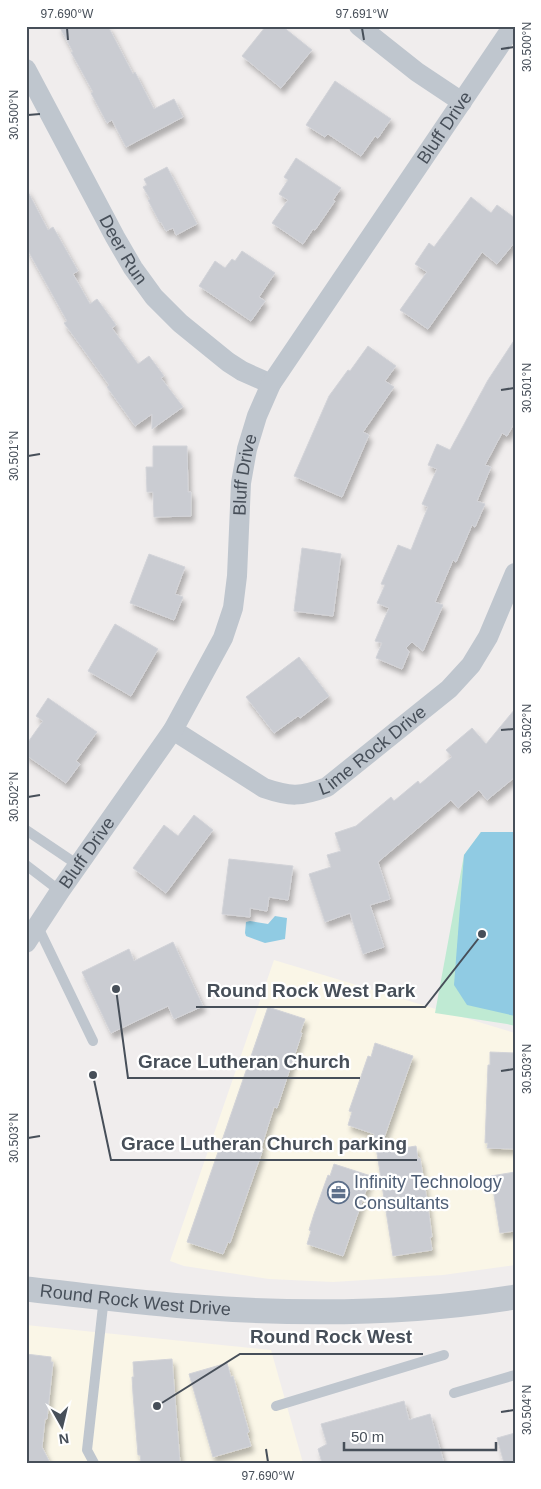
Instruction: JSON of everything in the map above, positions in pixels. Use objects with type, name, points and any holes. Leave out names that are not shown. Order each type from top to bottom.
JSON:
[{"type":"street","points":[[359,26],[417,72],[462,102]]},
{"type":"street","name":"Bluff Drive","points":[[26,943],[60,891],[173,730],[209,667],[223,638],[233,608],[237,576],[241,483],[257,416],[271,384],[513,26]]},
{"type":"street","name":"Deer Run","points":[[26,69],[115,237],[133,268],[154,297],[180,323],[228,362],[271,384]]},
{"type":"street","name":"Lime Rock Drive","points":[[173,730],[264,788],[294,796],[311,793],[327,787],[448,689],[471,665],[488,637],[515,573]]},
{"type":"street","name":"Round Rock West Drive","points":[[26,1289],[196,1307],[295,1312],[408,1310],[515,1297]]},
{"type":"lane","points":[[26,830],[78,865]]},
{"type":"lane","points":[[26,866],[60,891]]},
{"type":"lane","points":[[37,926],[93,1041]]},
{"type":"lane","points":[[94,1463],[87,1450],[104,1297]]},
{"type":"lane","points":[[276,1406],[444,1355]]},
{"type":"lane","points":[[454,1393],[515,1375]]},
{"type":"shaded area","points":[[274,960],[515,1033],[515,1265],[443,1275],[333,1282],[269,1279],[184,1266],[170,1261]]},
{"type":"shaded area","points":[[26,1325],[271,1350],[303,1463],[26,1463]]},
{"type":"green space","points":[[481,832],[515,832],[515,1026],[435,1013],[464,855]]},
{"type":"water","points":[[481,832],[515,832],[515,1016],[467,1005],[454,985],[464,855]]},
{"type":"water","points":[[275,916],[287,918],[285,939],[265,943],[246,936],[246,922],[268,924]]},
{"type":"building","points":[[59,26],[108,26],[154,109],[174,99],[183,117],[126,147],[112,120],[107,123]]},
{"type":"building","points":[[266,26],[282,26],[312,50],[281,88],[242,56]]},
{"type":"building","points":[[335,81],[391,119],[378,138],[375,136],[361,156],[328,134],[325,137],[306,125]]},
{"type":"building","points":[[296,158],[341,188],[333,200],[335,201],[303,244],[272,223],[288,200],[279,194],[288,180],[284,177]]},
{"type":"building","points":[[167,167],[197,224],[176,235],[173,228],[166,231],[160,223],[143,187],[147,185],[144,179]]},
{"type":"building","points":[[26,188],[48,230],[53,227],[78,271],[73,274],[90,304],[97,299],[116,325],[112,328],[138,364],[149,356],[164,376],[161,378],[183,407],[152,429],[152,414],[135,426],[107,387],[109,385],[64,323],[67,321],[26,247]]},
{"type":"building","points":[[471,197],[491,213],[497,205],[515,218],[515,242],[497,264],[482,252],[428,329],[400,310],[427,272],[415,264],[429,243],[434,247]]},
{"type":"building","points":[[242,251],[275,273],[259,297],[265,301],[251,321],[199,286],[215,261],[225,268],[232,259],[235,261]]},
{"type":"building","points":[[515,339],[515,422],[507,436],[502,433],[485,465],[491,467],[477,501],[485,504],[475,527],[472,525],[456,562],[453,560],[435,602],[443,605],[423,651],[412,642],[406,648],[409,652],[402,669],[376,658],[382,643],[375,641],[389,608],[377,603],[385,585],[381,584],[398,545],[411,550],[428,507],[422,504],[437,469],[428,465],[437,444],[450,450],[488,380]]},
{"type":"building","points":[[368,346],[396,366],[385,381],[394,387],[363,432],[369,435],[342,497],[294,476],[329,396]]},
{"type":"building","points":[[153,446],[187,446],[188,492],[191,492],[191,516],[154,517],[153,492],[147,492],[146,467],[153,467]]},
{"type":"building","points":[[302,548],[341,554],[333,616],[294,611]]},
{"type":"building","points":[[149,554],[185,567],[175,594],[183,597],[174,620],[130,603]]},
{"type":"building","points":[[115,624],[158,649],[131,696],[88,671]]},
{"type":"building","points":[[299,657],[329,696],[300,718],[298,716],[274,733],[246,697]]},
{"type":"building","points":[[48,698],[97,732],[76,761],[80,764],[66,783],[26,755],[26,745],[43,721],[36,716]]},
{"type":"building","points":[[515,709],[515,777],[487,800],[479,790],[458,808],[451,800],[378,862],[390,899],[370,905],[384,947],[363,954],[350,913],[325,922],[309,874],[331,867],[327,855],[341,851],[335,833],[356,826],[391,797],[394,801],[418,781],[420,784],[452,757],[446,750],[472,728],[486,744]]},
{"type":"building","points":[[194,815],[213,830],[166,893],[133,868],[164,825],[178,836]]},
{"type":"building","points":[[229,859],[293,866],[288,900],[269,897],[267,911],[250,908],[250,917],[222,914]]},
{"type":"building","points":[[173,942],[203,1006],[174,1019],[168,1006],[111,1033],[82,972],[129,949],[134,961]]},
{"type":"building","points":[[268,1007],[305,1019],[277,1108],[274,1107],[261,1148],[263,1149],[230,1243],[228,1242],[223,1254],[187,1242]]},
{"type":"building","points":[[375,1043],[413,1056],[379,1152],[416,1146],[418,1159],[420,1158],[428,1206],[432,1250],[393,1256],[374,1134],[348,1125],[352,1112],[349,1111],[368,1056],[371,1057]]},
{"type":"building","points":[[490,1052],[515,1053],[515,1149],[487,1148],[488,1143],[485,1143]]},
{"type":"building","points":[[334,1164],[371,1176],[343,1256],[307,1244],[314,1214]]},
{"type":"building","points":[[515,1172],[515,1231],[500,1233],[491,1176]]},
{"type":"building","points":[[26,1354],[51,1357],[51,1362],[53,1362],[42,1447],[50,1463],[26,1463]]},
{"type":"building","points":[[172,1359],[180,1463],[141,1463],[140,1455],[138,1455],[133,1394],[133,1362]]},
{"type":"building","points":[[227,1363],[231,1377],[233,1376],[249,1432],[247,1433],[251,1446],[213,1457],[189,1374]]},
{"type":"building","points":[[404,1401],[409,1420],[430,1414],[444,1463],[322,1463],[318,1449],[327,1444],[321,1424]]},
{"type":"building","points":[[515,1433],[515,1463],[504,1463],[497,1438]]},
{"type":"place","name":"Round Rock West Park","points":[[482,934]]},
{"type":"place","name":"Grace Lutheran Church","points":[[116,989]]},
{"type":"place","name":"Grace Lutheran Church parking","points":[[93,1075]]},
{"type":"place","name":"Infinity Technology Consultants","points":[[338,1192]]},
{"type":"place","name":"Round Rock West","points":[[157,1406]]}]
